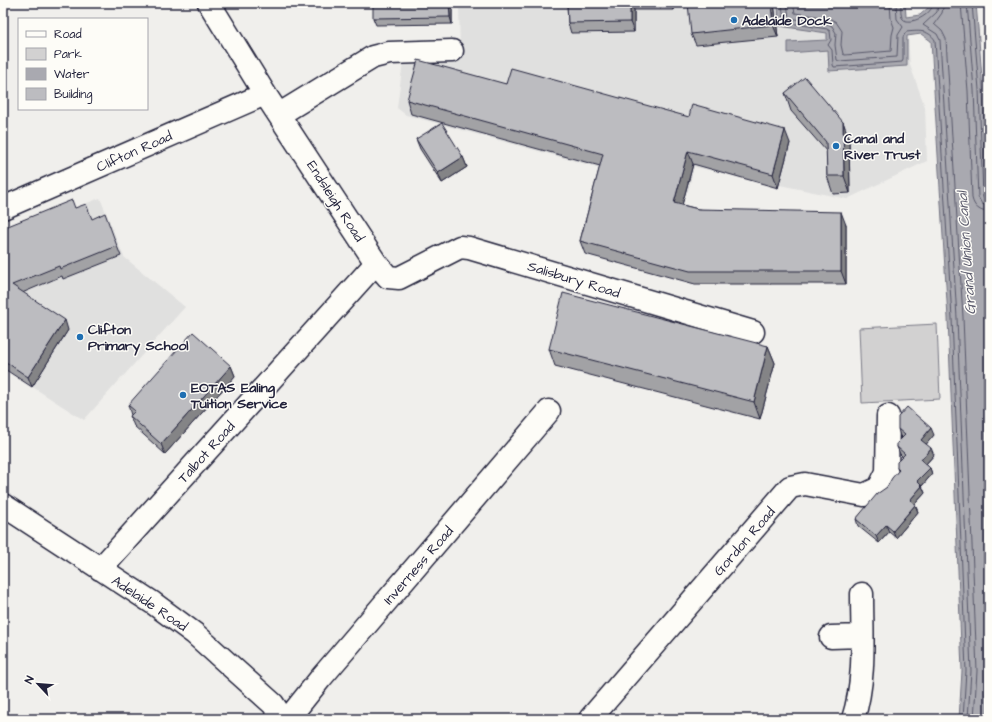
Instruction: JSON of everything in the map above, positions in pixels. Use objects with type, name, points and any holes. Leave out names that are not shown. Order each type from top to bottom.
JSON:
[{"type":"street","name":"Endsleigh Road","points":[[209,3],[265,94],[280,114],[376,263],[388,277],[399,278]]},
{"type":"street","points":[[280,114],[373,57],[389,53],[452,51]]},
{"type":"street","name":"Clifton Road","points":[[3,208],[265,94]]},
{"type":"street","name":"Salisbury Road","points":[[399,278],[460,247],[470,248],[753,332]]},
{"type":"street","name":"Talbot Road","points":[[100,569],[376,263]]},
{"type":"street","name":"Inverness Road","points":[[288,719],[312,688],[549,412]]},
{"type":"street","name":"Gordon Road","points":[[600,716],[790,488],[805,484],[864,495],[879,488],[887,472],[888,416]]},
{"type":"street","name":"Adelaide Road","points":[[3,505],[153,603],[195,634],[273,704],[283,719]]},
{"type":"street","points":[[853,719],[859,700],[862,594]]},
{"type":"street","points":[[831,637],[862,636]]},
{"type":"shaded area","points":[[459,3],[906,3],[910,65],[925,107],[927,161],[847,199],[694,167],[688,192],[406,115],[397,108],[403,62],[460,59]]},
{"type":"shaded area","name":"Clifton Primary School","points":[[100,198],[124,257],[185,307],[84,420],[3,368],[3,236]]},
{"type":"green space","points":[[937,324],[940,399],[862,403],[859,328]]},
{"type":"water","name":"Grand Union Canal","points":[[778,3],[905,3],[906,17],[920,15],[929,7],[929,3],[976,3],[983,90],[989,235],[989,719],[959,719],[962,671],[948,318],[931,41],[921,34],[907,36],[907,66],[829,71],[828,50],[788,53],[788,42],[827,40],[827,33],[779,26]]},
{"type":"building","points":[[373,3],[449,3],[450,17],[373,18]]},
{"type":"building","points":[[567,3],[630,3],[630,22],[568,23]]},
{"type":"building","name":"Adelaide Dock","points":[[688,3],[771,3],[773,25],[691,34]]},
{"type":"building","points":[[418,60],[506,84],[511,68],[689,117],[692,104],[785,130],[773,174],[688,151],[674,203],[698,209],[841,212],[841,271],[690,271],[580,241],[603,154],[407,100]]},
{"type":"building","name":"Canal and River Trust","points":[[805,77],[843,122],[844,176],[827,176],[826,142],[785,93]]},
{"type":"building","points":[[442,123],[463,157],[438,173],[416,139]]},
{"type":"building","points":[[72,200],[75,208],[86,204],[92,219],[105,213],[117,246],[60,269],[59,266],[12,285],[65,320],[28,377],[3,360],[3,228]]},
{"type":"building","points":[[563,293],[768,346],[754,402],[549,349]]},
{"type":"building","name":"EOTAS Ealing Tuition Service","points":[[193,332],[231,366],[161,444],[130,416],[135,411],[128,405]]},
{"type":"building","points":[[907,407],[931,428],[921,440],[931,448],[921,460],[930,468],[917,481],[922,486],[910,500],[915,505],[893,531],[886,525],[876,536],[856,519],[877,494],[887,487],[899,470],[897,468],[897,462],[905,454],[897,447],[897,443],[905,435],[898,429],[898,417]]},
{"type":"place","name":"Adelaide Dock","points":[[734,20]]},
{"type":"place","name":"Canal and River Trust","points":[[836,146]]},
{"type":"place","name":"Clifton Primary School","points":[[80,337]]},
{"type":"place","name":"EOTAS Ealing Tuition Service","points":[[183,395]]}]
